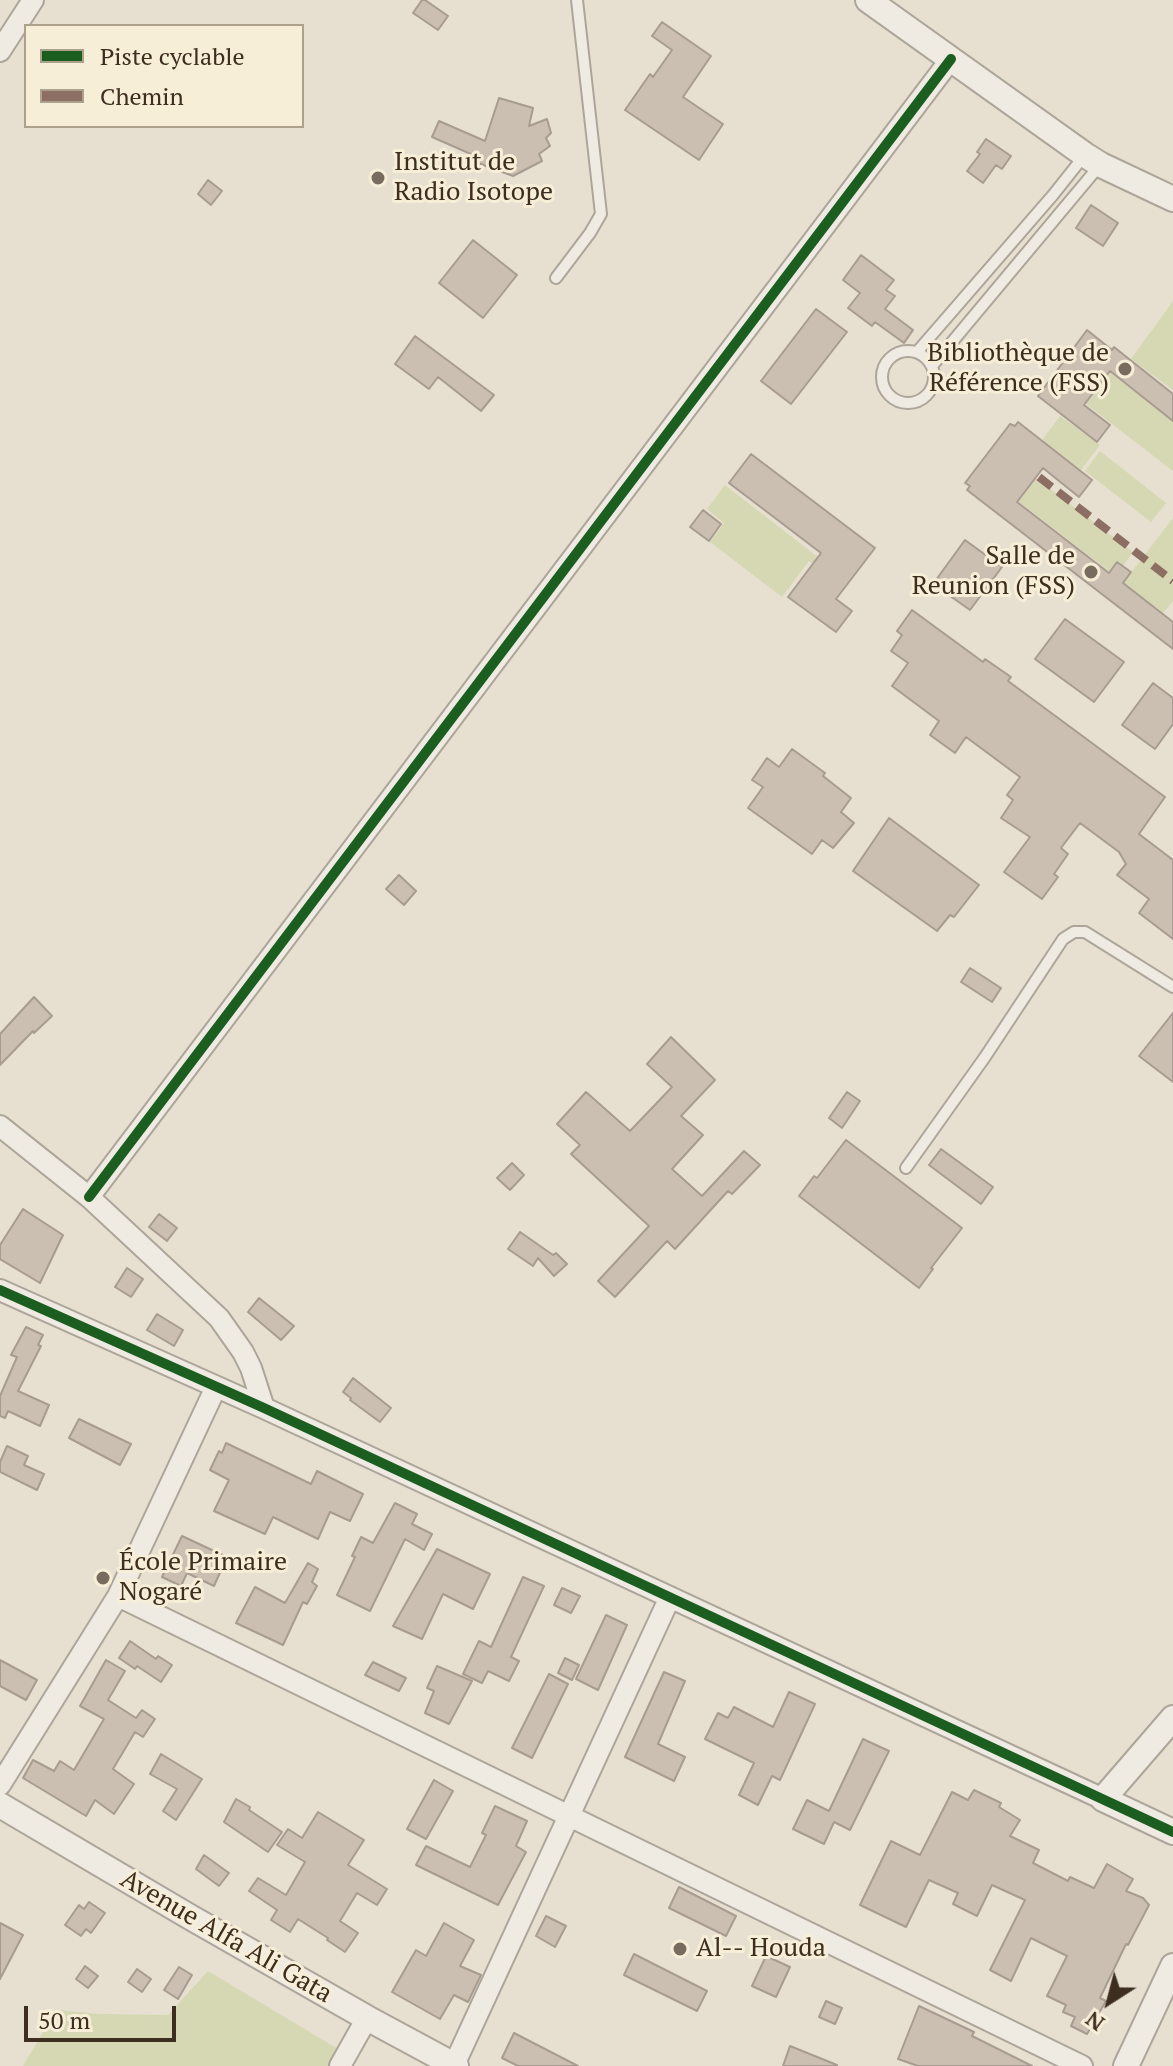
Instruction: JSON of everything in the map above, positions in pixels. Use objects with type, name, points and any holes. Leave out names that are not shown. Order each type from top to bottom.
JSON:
[{"type":"street","points":[[0,51],[33,0]]},
{"type":"street","points":[[868,0],[1093,160],[1173,199]]},
{"type":"street","points":[[89,1197],[951,59]]},
{"type":"street","points":[[0,1126],[89,1197],[219,1318],[243,1352],[264,1408]]},
{"type":"street","points":[[0,1290],[264,1408],[1173,1832]]},
{"type":"street","points":[[0,1785],[118,1596],[216,1387]]},
{"type":"street","points":[[118,1596],[1082,2066]]},
{"type":"street","points":[[455,2066],[670,1597]]},
{"type":"street","points":[[1103,1799],[1173,1718]]},
{"type":"street","name":"Avenue Alfa Ali Gata","points":[[3,1812],[455,2066]]},
{"type":"street","points":[[1126,2066],[1173,1966]]},
{"type":"street","points":[[340,2066],[367,2018]]},
{"type":"lane","points":[[556,278],[601,214],[577,0]]},
{"type":"lane","points":[[917,352],[1053,195],[1093,160]]},
{"type":"lane","points":[[932,366],[1093,160]]},
{"type":"lane","points":[[917,352],[932,366],[933,385],[921,400],[901,402],[886,389],[884,369],[896,354],[917,352]]},
{"type":"lane","points":[[906,1168],[1063,939],[1074,932],[1085,932],[1173,987]]},
{"type":"green space","points":[[1173,301],[1173,390],[1131,359]]},
{"type":"green space","points":[[1110,373],[1173,421],[1173,471],[1086,404]]},
{"type":"green space","points":[[1060,416],[1100,445],[1081,470],[1042,440]]},
{"type":"green space","points":[[1100,451],[1166,503],[1151,522],[1085,471]]},
{"type":"green space","points":[[1036,478],[1133,552],[1123,566],[1117,561],[1109,571],[1018,501]]},
{"type":"green space","points":[[725,485],[841,575],[831,577],[809,561],[782,597],[710,542],[724,523],[707,509]]},
{"type":"green space","points":[[1173,518],[1173,601],[1163,613],[1123,583]]},
{"type":"green space","points":[[208,1971],[343,2052],[335,2066],[23,2066],[56,2010],[168,2015]]},
{"type":"building","points":[[422,0],[448,16],[438,30],[413,13]]},
{"type":"building","points":[[662,22],[711,56],[683,97],[723,124],[699,160],[625,110],[650,74],[653,77],[672,50],[652,36]]},
{"type":"building","points":[[499,98],[533,108],[529,126],[547,119],[551,133],[546,138],[550,146],[539,154],[542,161],[513,176],[478,163],[480,158],[432,137],[439,121],[485,141]]},
{"type":"building","points":[[986,139],[1011,156],[1002,169],[996,165],[983,183],[967,171],[980,154],[977,152]]},
{"type":"building","points":[[208,180],[222,191],[211,205],[198,194]]},
{"type":"building","points":[[1091,205],[1118,223],[1103,246],[1076,228]]},
{"type":"building","points":[[473,240],[517,275],[483,318],[439,283]]},
{"type":"building","points":[[861,255],[894,280],[886,290],[895,296],[885,309],[913,330],[904,343],[875,322],[872,326],[848,308],[860,293],[843,280]]},
{"type":"building","points":[[816,309],[847,332],[791,404],[761,381]]},
{"type":"building","points":[[1087,330],[1112,350],[1114,347],[1173,394],[1173,421],[1110,371],[1084,405],[1110,425],[1097,442],[1038,396]]},
{"type":"building","points":[[415,336],[494,395],[481,411],[438,377],[429,389],[395,364]]},
{"type":"building","points":[[1018,422],[1092,480],[1079,497],[1043,468],[1017,502],[1109,573],[1117,562],[1131,572],[1123,583],[1173,622],[1173,649],[967,490],[970,486],[965,483],[1010,424],[1015,426]]},
{"type":"building","points":[[751,454],[875,548],[836,599],[852,611],[836,632],[788,597],[821,553],[729,483]]},
{"type":"building","points":[[703,510],[721,524],[709,541],[690,527]]},
{"type":"building","points":[[965,540],[1002,567],[970,610],[933,584]]},
{"type":"building","points":[[912,610],[983,662],[985,659],[1011,677],[1008,681],[1165,797],[1139,834],[1173,860],[1173,939],[1139,913],[1149,899],[1117,875],[1126,864],[1119,852],[1080,823],[1061,848],[1068,854],[1054,874],[1058,877],[1042,899],[1004,872],[1030,837],[1001,818],[1013,800],[1007,795],[1020,777],[966,737],[955,753],[930,735],[939,721],[892,686],[908,663],[891,651],[902,635],[897,631]]},
{"type":"building","points":[[1065,619],[1124,662],[1094,702],[1035,659]]},
{"type":"building","points":[[1153,683],[1173,698],[1173,724],[1155,749],[1122,725]]},
{"type":"building","points":[[792,749],[825,773],[823,776],[851,798],[841,812],[854,823],[833,848],[822,840],[812,854],[748,808],[763,787],[752,780],[767,758],[779,767]]},
{"type":"building","points":[[889,818],[979,885],[954,917],[950,915],[937,931],[853,871]]},
{"type":"building","points":[[399,875],[416,891],[404,905],[386,889]]},
{"type":"building","points":[[970,968],[1001,988],[992,1002],[961,982]]},
{"type":"building","points":[[34,997],[52,1016],[0,1065],[0,1034]]},
{"type":"building","points":[[1173,1013],[1173,1082],[1139,1056]]},
{"type":"building","points":[[671,1037],[715,1080],[681,1116],[703,1135],[672,1169],[702,1196],[744,1151],[760,1165],[732,1194],[728,1191],[675,1249],[667,1241],[615,1297],[598,1281],[649,1226],[571,1154],[580,1145],[557,1124],[586,1092],[630,1131],[672,1087],[647,1064]]},
{"type":"building","points":[[847,1092],[860,1101],[842,1128],[829,1118]]},
{"type":"building","points":[[846,1140],[962,1228],[919,1288],[799,1196]]},
{"type":"building","points":[[941,1149],[993,1187],[981,1204],[929,1165]]},
{"type":"building","points":[[512,1163],[524,1175],[510,1190],[497,1178]]},
{"type":"building","points":[[23,1209],[63,1235],[40,1283],[0,1259],[0,1245]]},
{"type":"building","points":[[159,1214],[177,1228],[167,1241],[149,1227]]},
{"type":"building","points":[[520,1232],[553,1255],[556,1253],[567,1264],[554,1276],[538,1258],[533,1266],[508,1249]]},
{"type":"building","points":[[127,1268],[143,1279],[131,1297],[115,1287]]},
{"type":"building","points":[[259,1298],[294,1326],[281,1340],[248,1312]]},
{"type":"building","points":[[157,1314],[183,1330],[174,1346],[147,1330]]},
{"type":"building","points":[[26,1327],[43,1335],[38,1345],[41,1346],[18,1391],[49,1405],[40,1426],[8,1411],[5,1418],[0,1416],[0,1396],[17,1357],[11,1355]]},
{"type":"building","points":[[353,1378],[391,1408],[380,1422],[343,1392]]},
{"type":"building","points":[[79,1419],[131,1444],[120,1465],[69,1438]]},
{"type":"building","points":[[226,1443],[311,1484],[317,1471],[363,1494],[350,1521],[330,1512],[318,1539],[273,1517],[265,1534],[214,1511],[229,1480],[210,1470]]},
{"type":"building","points":[[7,1446],[28,1456],[24,1465],[44,1474],[37,1490],[0,1472],[0,1462]]},
{"type":"building","points":[[395,1503],[417,1514],[412,1524],[432,1534],[424,1550],[405,1539],[370,1611],[337,1595],[361,1537],[373,1543]]},
{"type":"building","points":[[182,1536],[227,1557],[214,1586],[187,1573],[181,1586],[162,1577]]},
{"type":"building","points":[[437,1549],[490,1574],[473,1609],[443,1594],[422,1639],[393,1626]]},
{"type":"building","points":[[308,1563],[318,1569],[312,1582],[317,1586],[307,1604],[303,1602],[283,1645],[236,1623],[255,1587],[285,1603]]},
{"type":"building","points":[[523,1577],[544,1586],[511,1657],[519,1661],[509,1681],[488,1671],[482,1683],[463,1674],[479,1641],[491,1647]]},
{"type":"building","points":[[562,1588],[580,1596],[571,1613],[554,1605]]},
{"type":"building","points":[[606,1615],[627,1625],[598,1690],[576,1679]]},
{"type":"building","points":[[130,1641],[156,1659],[158,1656],[172,1665],[161,1682],[119,1658]]},
{"type":"building","points":[[565,1658],[579,1665],[572,1680],[558,1673]]},
{"type":"building","points":[[0,1660],[37,1680],[26,1700],[0,1686]]},
{"type":"building","points":[[106,1660],[125,1671],[108,1700],[136,1718],[142,1710],[155,1719],[143,1737],[135,1732],[113,1769],[134,1784],[114,1814],[95,1800],[86,1816],[23,1778],[33,1760],[54,1771],[60,1761],[74,1770],[104,1719],[80,1706]]},
{"type":"building","points":[[373,1662],[406,1678],[399,1691],[365,1675]]},
{"type":"building","points":[[437,1666],[472,1681],[449,1724],[425,1713],[434,1691],[427,1688]]},
{"type":"building","points":[[664,1672],[685,1681],[658,1744],[685,1757],[674,1781],[625,1757]]},
{"type":"building","points":[[549,1674],[568,1684],[532,1758],[512,1748]]},
{"type":"building","points":[[789,1692],[815,1704],[780,1780],[772,1776],[758,1805],[739,1795],[754,1763],[705,1739],[718,1713],[728,1718],[734,1707],[773,1727]]},
{"type":"building","points":[[863,1739],[889,1751],[850,1830],[834,1822],[824,1844],[793,1829],[807,1800],[829,1811]]},
{"type":"building","points":[[161,1754],[202,1779],[176,1820],[163,1811],[177,1789],[150,1774]]},
{"type":"building","points":[[434,1780],[453,1791],[426,1839],[407,1829]]},
{"type":"building","points":[[974,1790],[1001,1803],[999,1807],[1020,1820],[1010,1836],[1039,1850],[1033,1863],[1068,1881],[1070,1877],[1094,1888],[1107,1864],[1133,1879],[1126,1891],[1143,1898],[1149,1905],[1100,1998],[1106,2001],[1087,2034],[1071,2026],[1075,2017],[1063,2012],[1066,2005],[1047,1996],[1067,1956],[1031,1938],[1011,1981],[990,1970],[1025,1900],[992,1885],[977,1916],[953,1904],[958,1893],[929,1880],[906,1927],[860,1905],[891,1841],[920,1855],[952,1792],[968,1800]]},
{"type":"building","points":[[236,1799],[282,1832],[268,1852],[224,1822]]},
{"type":"building","points":[[495,1806],[527,1821],[516,1846],[526,1852],[498,1905],[416,1865],[426,1846],[470,1867],[486,1835],[482,1833]]},
{"type":"building","points":[[318,1812],[364,1840],[348,1865],[387,1889],[377,1905],[357,1893],[340,1921],[358,1933],[345,1952],[298,1919],[290,1932],[271,1920],[277,1910],[249,1891],[258,1878],[286,1895],[305,1862],[277,1845],[288,1829],[302,1838]]},
{"type":"building","points":[[204,1855],[229,1873],[219,1886],[196,1869]]},
{"type":"building","points":[[679,1887],[736,1916],[726,1936],[669,1908]]},
{"type":"building","points":[[89,1902],[105,1913],[91,1933],[86,1929],[81,1936],[65,1925],[79,1905],[84,1909]]},
{"type":"building","points":[[546,1916],[566,1926],[555,1947],[536,1936]]},
{"type":"building","points":[[0,1923],[23,1935],[0,1979]]},
{"type":"building","points":[[444,1923],[474,1940],[460,1966],[481,1975],[468,2002],[454,1995],[440,2019],[392,1992],[416,1950],[426,1956]]},
{"type":"building","points":[[634,1954],[707,1991],[697,2011],[624,1975]]},
{"type":"building","points":[[766,1956],[790,1967],[776,1997],[752,1986]]},
{"type":"building","points":[[85,1966],[98,1976],[88,1988],[76,1979]]},
{"type":"building","points":[[179,1967],[192,1975],[178,1999],[164,1990]]},
{"type":"building","points":[[137,1969],[151,1979],[142,1992],[128,1982]]},
{"type":"building","points":[[826,2001],[842,2008],[835,2024],[819,2017]]},
{"type":"building","points":[[919,2006],[974,2032],[972,2036],[1032,2066],[918,2066],[898,2059]]},
{"type":"building","points":[[514,2033],[578,2066],[518,2066],[502,2058]]},
{"type":"building","points":[[790,2046],[837,2065],[837,2066],[783,2066]]},
{"type":"marked path","points":[[1039,477],[1173,581]]},
{"type":"cycle path","points":[[89,1197],[951,59]]},
{"type":"cycle path","points":[[0,1290],[264,1408],[1173,1832]]},
{"type":"place","name":"Institut de Radio Isotope","points":[[378,178]]},
{"type":"place","name":"Bibliothèque de Référence (FSS)","points":[[1125,369]]},
{"type":"place","name":"Salle de Reunion (FSS)","points":[[1091,572]]},
{"type":"place","name":"École Primaire Nogaré","points":[[103,1578]]},
{"type":"place","name":"Al-- Houda","points":[[680,1949]]}]
